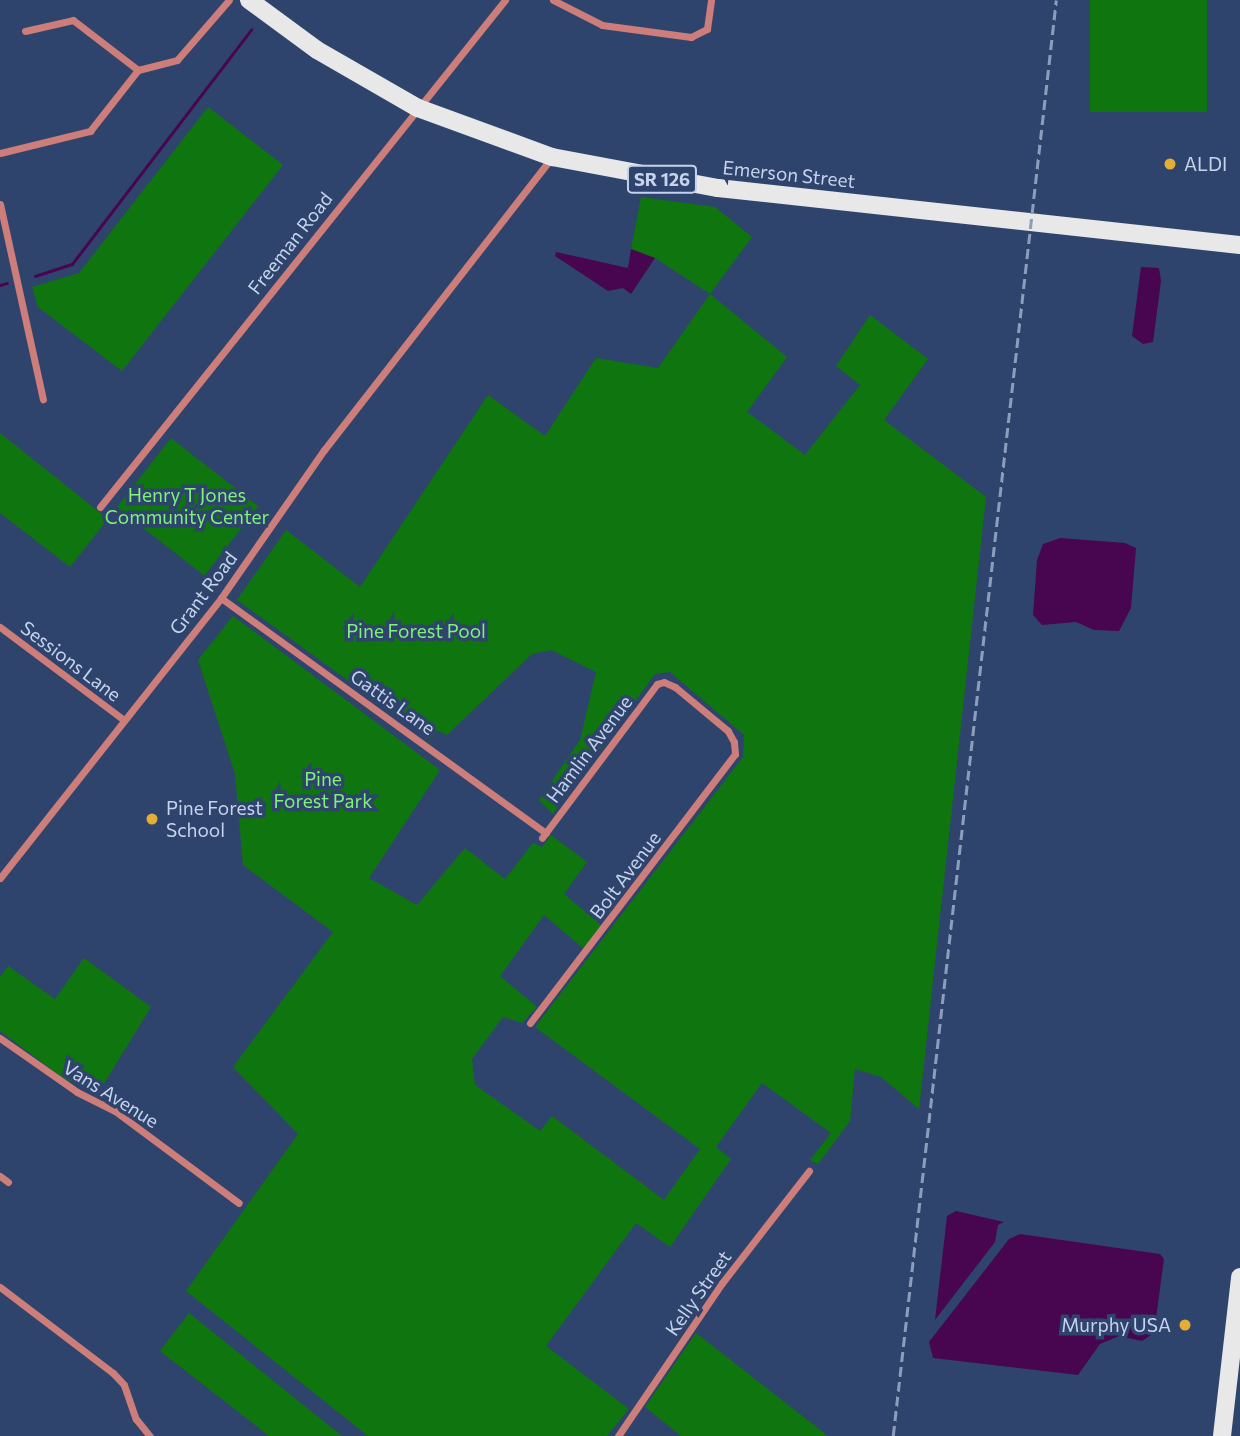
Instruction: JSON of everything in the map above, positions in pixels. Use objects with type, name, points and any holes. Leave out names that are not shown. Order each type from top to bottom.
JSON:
[{"type":"main road","name":"Emerson Street","points":[[249,0],[317,50],[418,108],[552,157],[718,188],[1240,245]]},
{"type":"main road","points":[[1222,1436],[1240,1277]]},
{"type":"street","points":[[0,153],[90,131],[138,70],[177,60],[229,0]]},
{"type":"street","name":"Freeman Road","points":[[100,507],[505,0]]},
{"type":"street","points":[[553,0],[580,16],[619,29],[691,37],[707,29],[711,0]]},
{"type":"street","points":[[25,31],[73,20],[138,70]]},
{"type":"street","name":"Grant Road","points":[[0,878],[221,598],[324,450],[552,157]]},
{"type":"street","points":[[0,204],[43,399]]},
{"type":"street","name":"Gattis Lane","points":[[221,598],[544,835]]},
{"type":"street","name":"Sessions Lane","points":[[0,627],[124,720]]},
{"type":"street","name":"Hamlin Avenue","points":[[544,835],[657,684],[664,682],[728,731],[734,742]]},
{"type":"street","name":"Bolt Avenue","points":[[530,1023],[735,754],[734,742]]},
{"type":"street","name":"Vans Avenue","points":[[0,1038],[67,1086],[115,1111],[239,1203]]},
{"type":"street","name":"Kelly Street","points":[[618,1436],[722,1283],[808,1171]]},
{"type":"street","points":[[0,1176],[8,1182]]},
{"type":"street","points":[[0,1287],[113,1373],[124,1385],[136,1419],[149,1436]]},
{"type":"green space","points":[[1090,0],[1207,0],[1207,112],[1090,112]]},
{"type":"green space","points":[[208,107],[283,165],[122,371],[38,307],[32,287],[79,273]]},
{"type":"green space","points":[[641,197],[715,207],[752,237],[710,294],[655,258],[631,249]]},
{"type":"green space","points":[[710,294],[787,357],[747,412],[805,455],[860,385],[836,366],[870,315],[928,359],[884,420],[986,497],[919,1109],[881,1077],[855,1069],[850,1121],[818,1164],[810,1160],[831,1133],[762,1083],[716,1147],[731,1159],[670,1247],[636,1223],[546,1346],[629,1409],[607,1436],[368,1436],[186,1291],[298,1134],[233,1067],[333,932],[243,865],[235,774],[198,660],[233,616],[440,770],[369,878],[417,905],[465,848],[505,879],[533,843],[542,847],[551,835],[587,862],[564,894],[601,925],[584,949],[544,915],[500,976],[537,1007],[522,1023],[503,1017],[472,1059],[475,1085],[540,1131],[552,1116],[664,1200],[700,1149],[535,1027],[743,757],[744,735],[670,672],[655,674],[553,814],[539,800],[580,740],[596,672],[551,650],[532,654],[447,735],[437,730],[430,740],[237,600],[286,530],[360,587],[488,395],[545,436],[596,358],[658,368]]},
{"type":"green space","points":[[0,433],[108,519],[70,567],[0,513]]},
{"type":"green space","name":"Henry T Jones Community Center","points":[[171,438],[258,506],[204,576],[117,507]]},
{"type":"green space","points":[[84,958],[151,1007],[97,1095],[63,1078],[0,1031],[0,977],[8,966],[55,999]]},
{"type":"green space","points":[[189,1313],[342,1436],[269,1436],[160,1351]]},
{"type":"green space","points":[[696,1333],[828,1436],[681,1436],[645,1407]]},
{"type":"shaded area","points":[[631,249],[655,258],[631,294],[623,288],[608,291],[555,256],[556,252],[628,268]]},
{"type":"shaded area","points":[[1141,267],[1159,268],[1161,281],[1153,342],[1143,344],[1132,336]]},
{"type":"shaded area","points":[[1060,538],[1125,543],[1136,548],[1131,608],[1119,631],[1094,630],[1076,622],[1042,625],[1033,615],[1037,560],[1043,544]]},
{"type":"shaded area","points":[[956,1211],[1004,1222],[998,1225],[995,1242],[935,1320],[947,1216]]},
{"type":"shaded area","points":[[1020,1234],[1160,1254],[1164,1259],[1154,1333],[1142,1341],[1119,1336],[1100,1344],[1078,1375],[933,1358],[929,1342],[1009,1239]]},
{"type":"waterway","points":[[35,276],[72,264],[251,30]]},
{"type":"waterway","points":[[0,285],[7,283]]},
{"type":"railway","points":[[893,1436],[1056,0]]},
{"type":"place","name":"ALDI","points":[[1170,164]]},
{"type":"place","name":"Pine Forest School","points":[[152,819]]},
{"type":"place","name":"Murphy USA","points":[[1185,1325]]},
{"type":"park label","name":"Pine Forest Pool","points":[[416,631]]},
{"type":"park label","name":"Pine Forest Park","points":[[323,790]]}]
